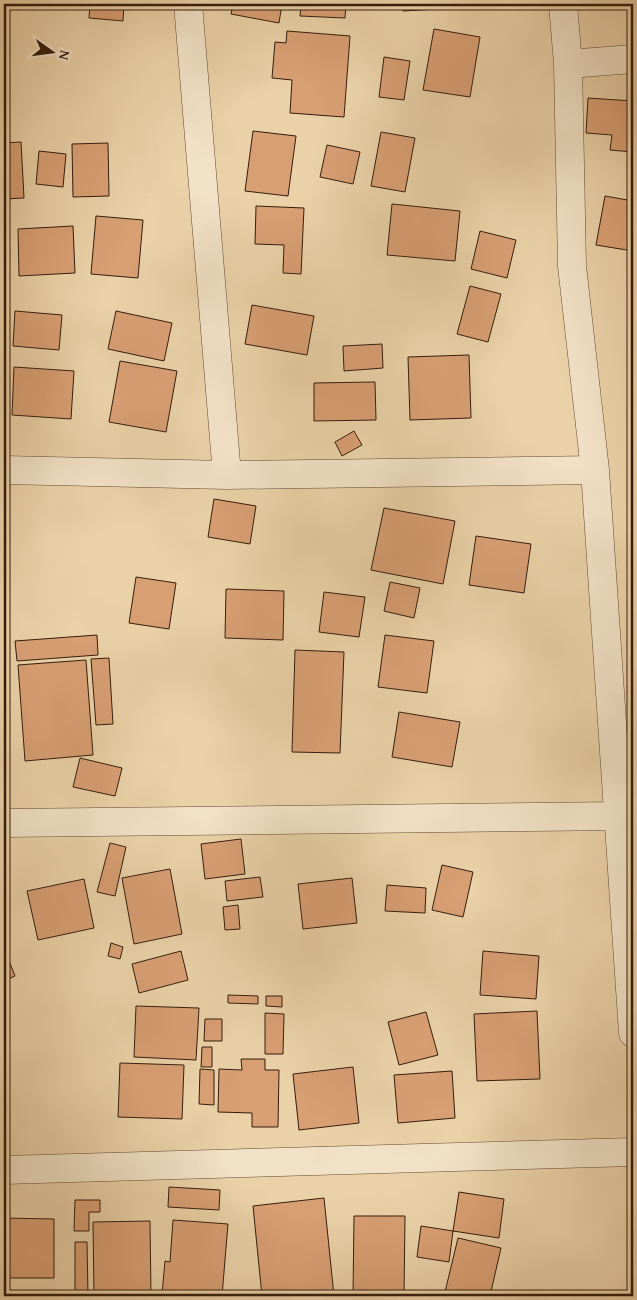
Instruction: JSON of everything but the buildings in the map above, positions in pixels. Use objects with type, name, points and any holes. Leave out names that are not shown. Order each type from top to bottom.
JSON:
[{"type":"street","points":[[188,4],[227,475]]},
{"type":"street","points":[[563,4],[568,64],[572,266],[595,470],[633,1033]]},
{"type":"street","points":[[568,64],[633,59]]},
{"type":"street","points":[[4,470],[227,475],[595,470]]},
{"type":"street","points":[[4,823],[619,816]]},
{"type":"street","points":[[4,1170],[633,1152]]}]
